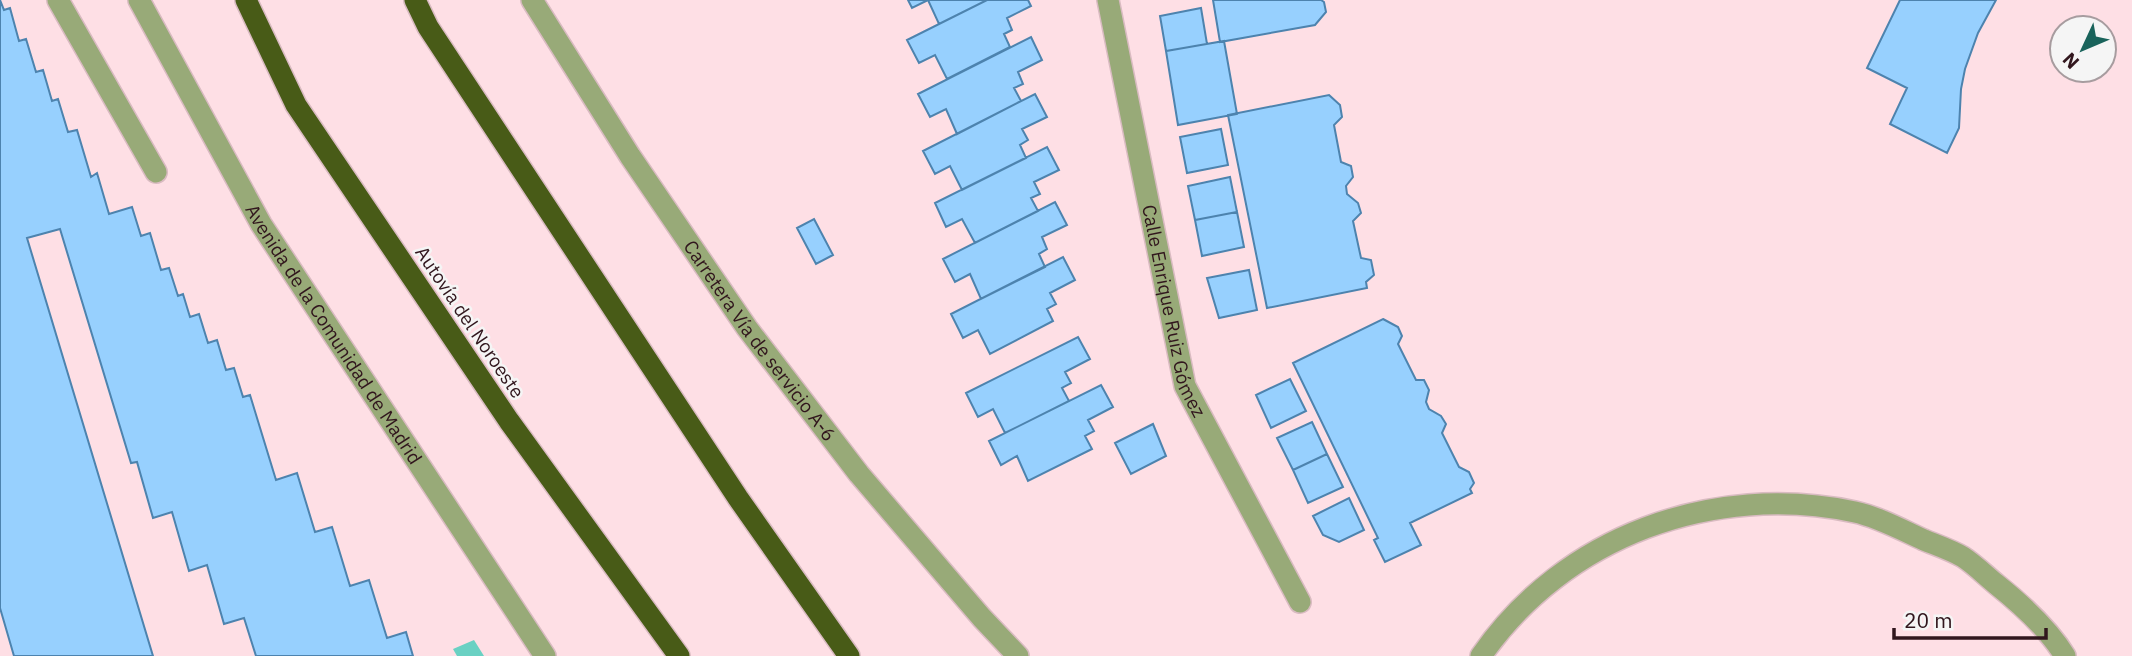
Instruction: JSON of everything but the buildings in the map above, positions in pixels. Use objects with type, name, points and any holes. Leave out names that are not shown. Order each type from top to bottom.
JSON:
[{"type":"highway","name":"Autovía del Noroeste","points":[[246,0],[296,106],[509,421],[679,656]]},
{"type":"highway","points":[[415,0],[428,27],[723,475],[849,656]]},
{"type":"street","points":[[58,0],[156,172]]},
{"type":"street","name":"Avenida de la Comunidad de Madrid","points":[[139,0],[261,224],[545,656]]},
{"type":"street","name":"Carretera Vía de servicio A-6","points":[[532,0],[630,156],[747,328],[859,474],[982,618],[1018,656]]},
{"type":"street","name":"Calle Enrique Ruiz Gómez","points":[[1108,0],[1185,386],[1300,602]]},
{"type":"street","points":[[1481,656],[1497,632],[1534,596],[1578,561],[1617,539],[1673,518],[1739,505],[1805,505],[1857,512],[1963,557],[2016,601],[2066,656]]},
{"type":"shaded area","points":[[474,640],[484,656],[457,656],[453,649]]}]
